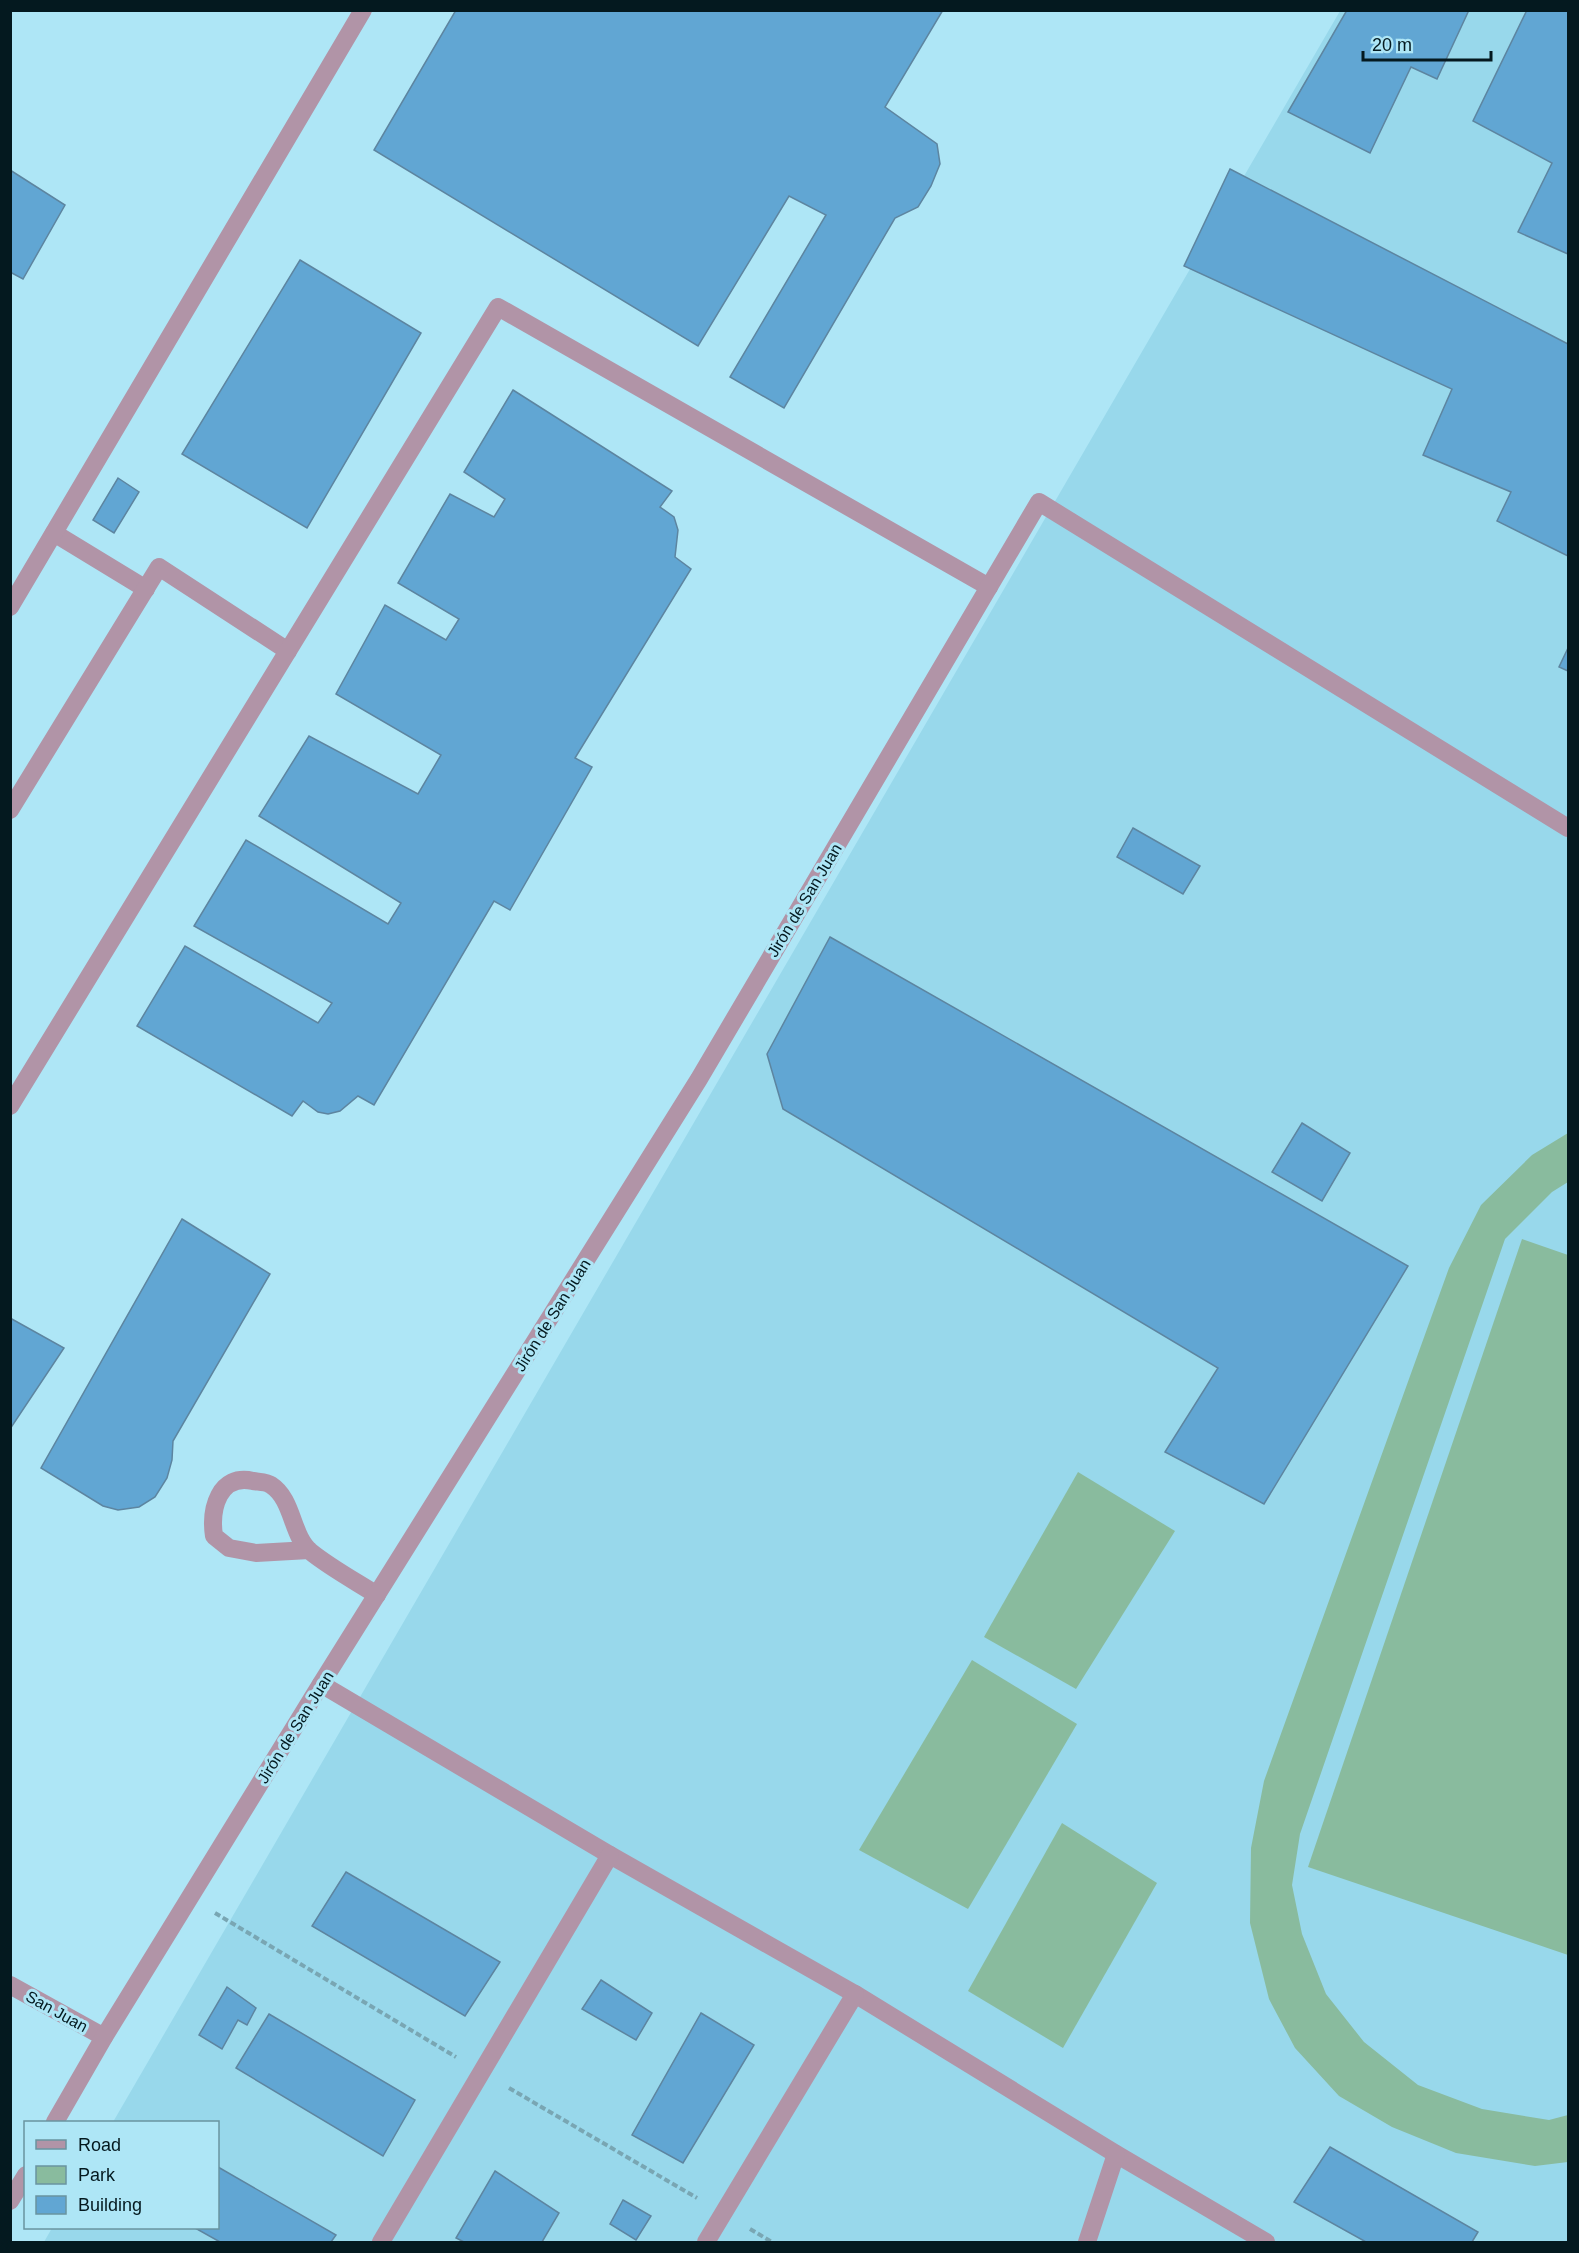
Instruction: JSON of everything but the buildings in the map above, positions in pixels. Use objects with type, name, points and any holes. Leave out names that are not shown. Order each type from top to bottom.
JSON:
[{"type":"lane","points":[[10,607],[363,10]]},
{"type":"lane","points":[[10,1106],[498,307],[989,587]]},
{"type":"lane","name":"Jirón de San Juan","points":[[56,2121],[321,1684],[699,1079],[1039,502],[1569,828]]},
{"type":"lane","points":[[54,533],[146,589]]},
{"type":"lane","points":[[10,810],[159,567],[288,651]]},
{"type":"lane","points":[[309,1550],[256,1553],[229,1548],[214,1536],[212,1523],[217,1497],[225,1486],[244,1479],[271,1485],[285,1501],[309,1550],[376,1596]]},
{"type":"lane","points":[[321,1684],[610,1855],[855,1994],[1116,2154],[1266,2242]]},
{"type":"lane","points":[[381,2242],[610,1855]]},
{"type":"lane","name":"San Juan","points":[[10,1985],[105,2037]]},
{"type":"lane","points":[[706,2242],[855,1994]]},
{"type":"lane","points":[[1088,2242],[1116,2154]]},
{"type":"lane","points":[[10,2201],[24,2178]]},
{"type":"shaded area","points":[[1340,11],[1568,11],[1568,2242],[44,2242],[51,2229],[219,2229],[219,2121],[114,2121]]},
{"type":"green space","points":[[1568,1133],[1568,1182],[1552,1192],[1505,1239],[1300,1834],[1292,1885],[1302,1934],[1326,1994],[1364,2042],[1418,2085],[1482,2109],[1549,2120],[1568,2115],[1568,2162],[1535,2166],[1456,2153],[1392,2127],[1339,2096],[1295,2048],[1269,1999],[1250,1923],[1251,1848],[1264,1781],[1449,1268],[1481,1205],[1532,1155]]},
{"type":"green space","points":[[1522,1239],[1568,1255],[1568,1955],[1308,1867]]},
{"type":"green space","points":[[1078,1472],[1175,1531],[1076,1689],[984,1637]]},
{"type":"green space","points":[[972,1660],[1077,1724],[968,1909],[859,1850]]},
{"type":"green space","points":[[1062,1823],[1157,1883],[1063,2048],[968,1991]]}]
